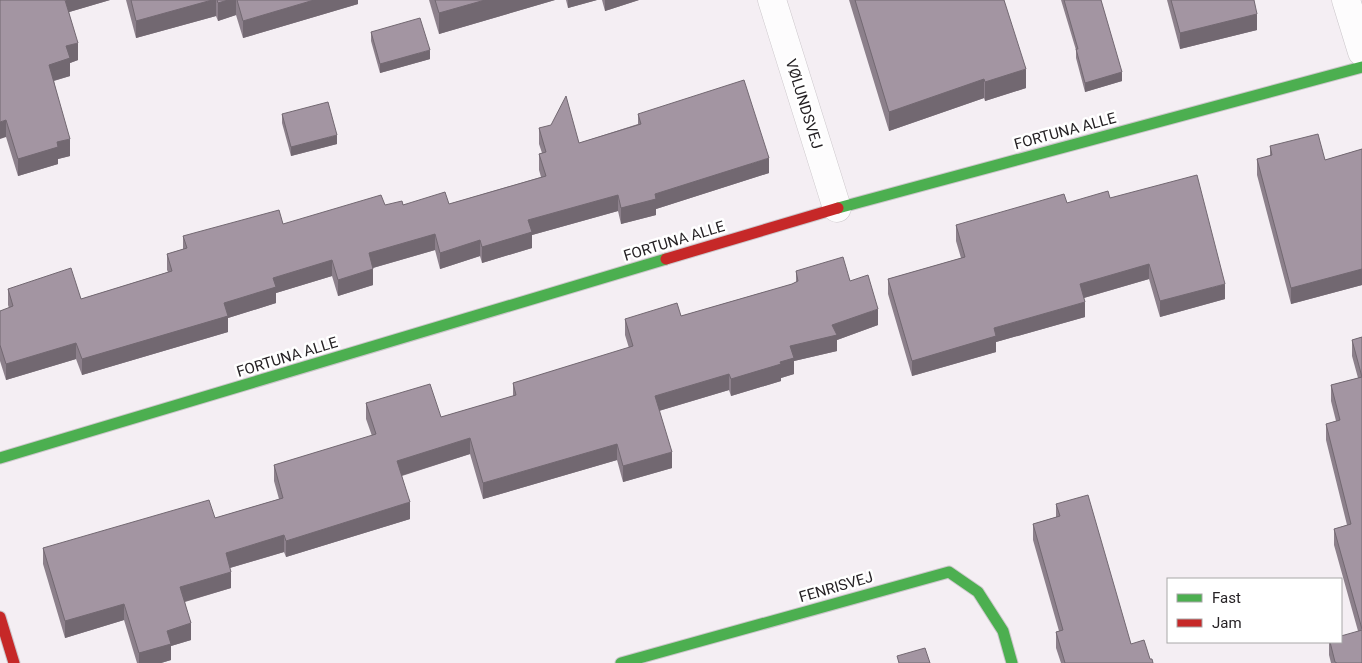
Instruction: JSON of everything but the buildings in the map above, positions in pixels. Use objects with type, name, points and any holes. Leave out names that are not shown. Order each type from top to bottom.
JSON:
[{"type":"street","name":"VØLUNDSVEJ","points":[[772,0],[836,208]]},
{"type":"street","points":[[1346,0],[1362,52]]},
{"type":"street","name":"FORTUNA ALLE","points":[[0,458],[836,208],[1362,67]]},
{"type":"street","name":"FENRISVEJ","points":[[621,663],[949,572],[978,592],[1003,632],[1012,663]]},
{"type":"street","points":[[0,617],[14,663]]},
{"type":"traffic: fast","points":[[838,208],[1362,67]]},
{"type":"traffic: fast","points":[[0,458],[666,259]]},
{"type":"traffic: fast","points":[[621,663],[949,572],[978,592],[1003,631],[1012,663]]},
{"type":"traffic: jam","points":[[666,259],[838,208]]},
{"type":"traffic: jam","points":[[0,617],[14,663]]}]
